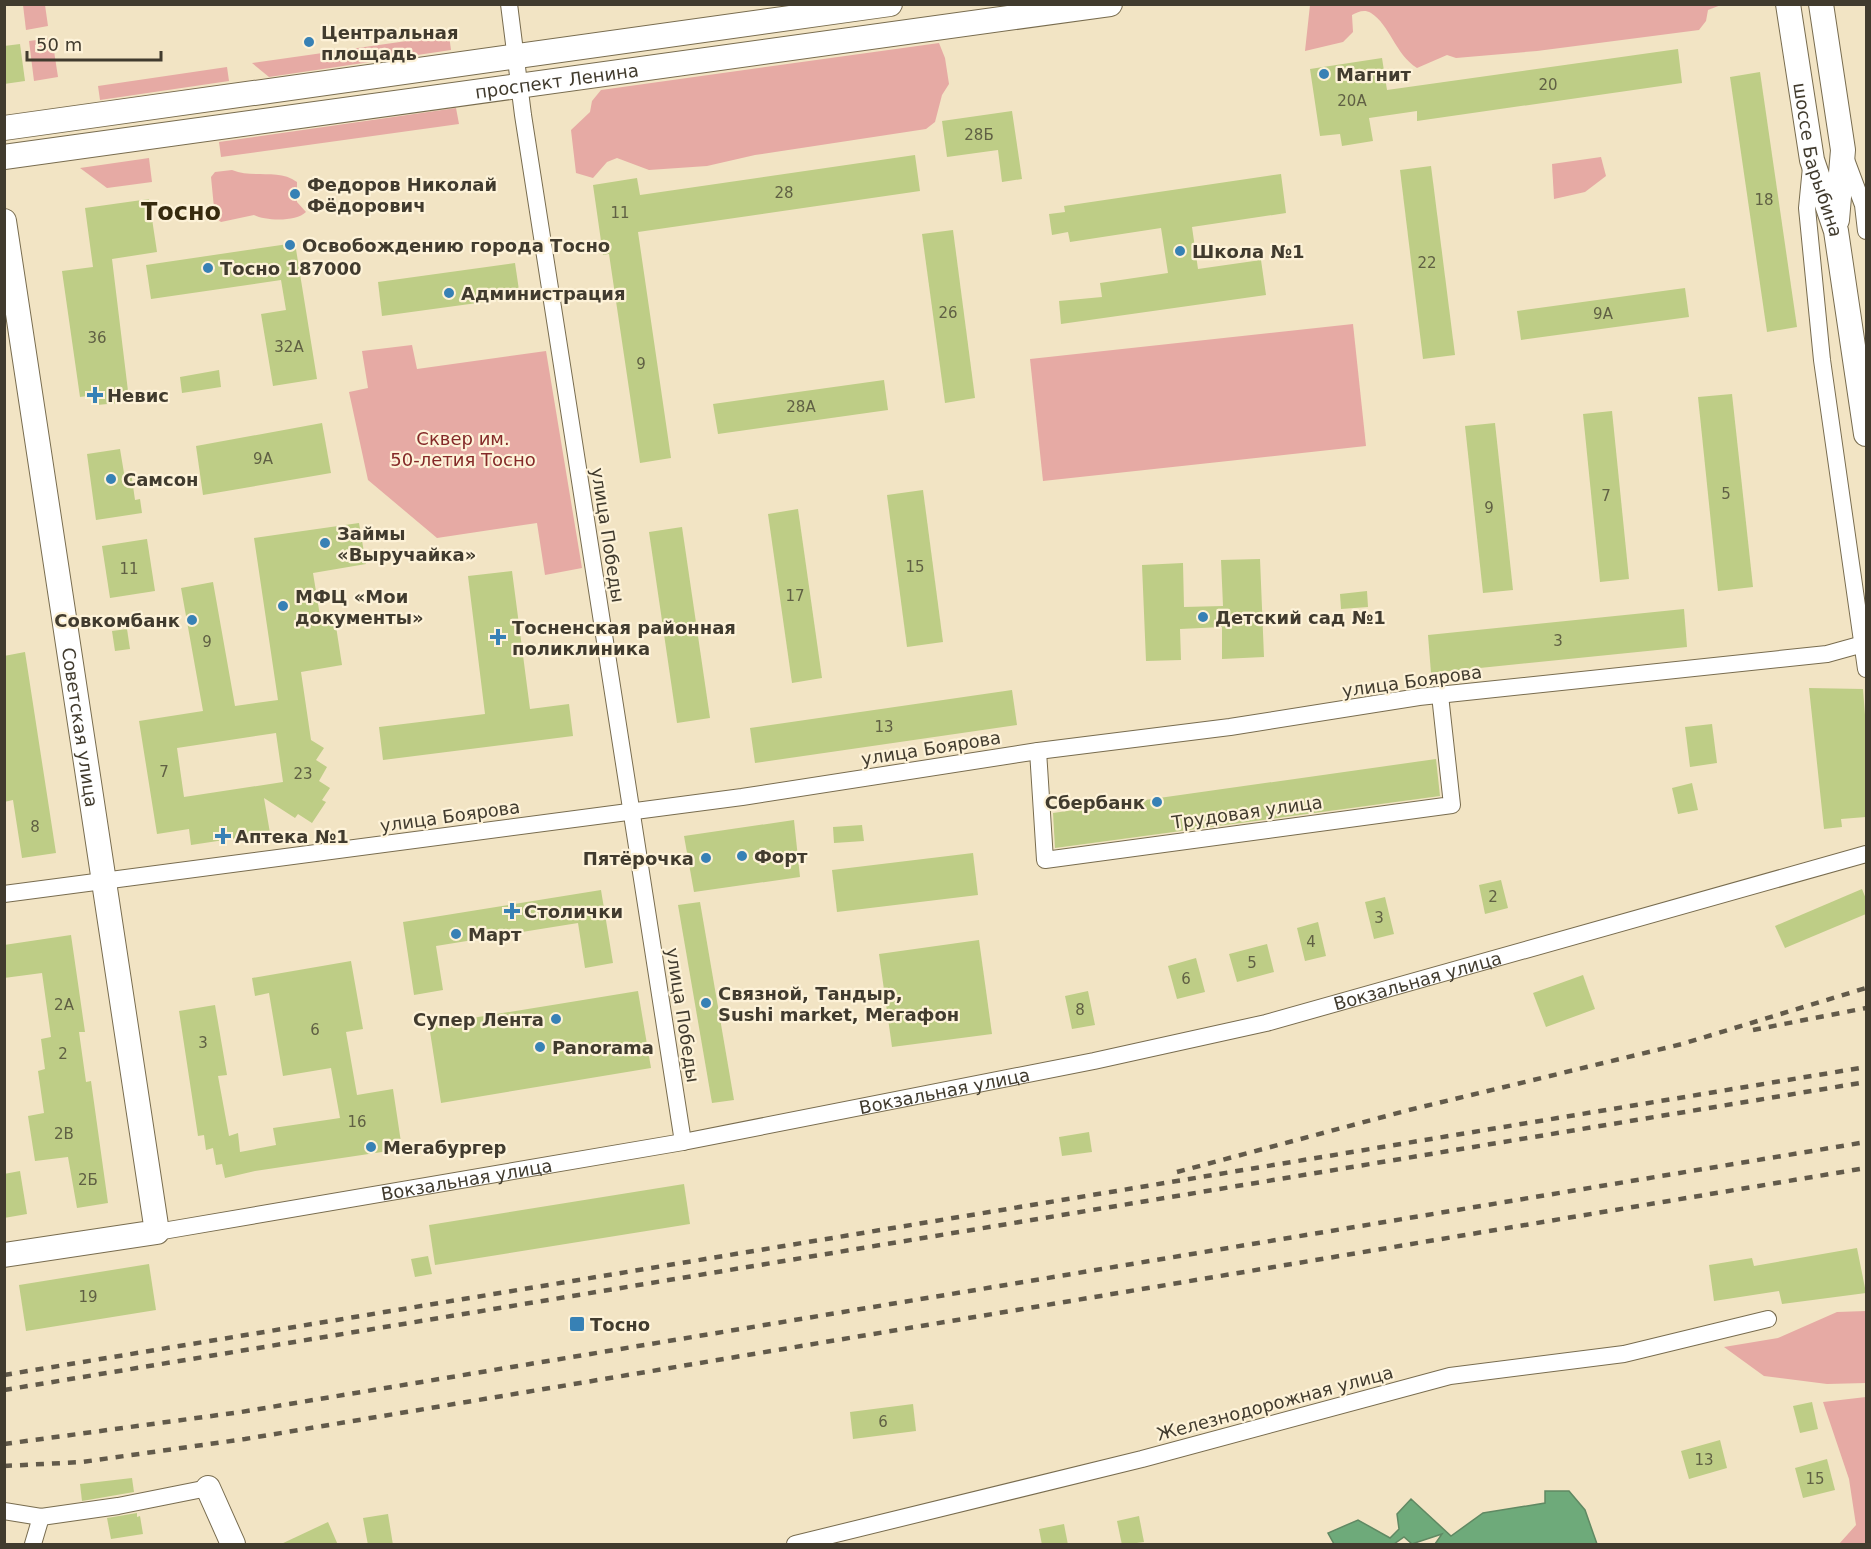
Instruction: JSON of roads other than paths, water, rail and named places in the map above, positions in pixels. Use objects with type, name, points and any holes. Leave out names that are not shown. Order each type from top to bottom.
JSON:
[{"type":"main road","name":"проспект Ленина","points":[[4,128],[890,4]]},
{"type":"main road","name":"проспект Ленина","points":[[4,157],[1110,4]]},
{"type":"main road","name":"шоссе Барыбина","points":[[1788,4],[1812,160],[1836,231]]},
{"type":"main road","name":"шоссе Барыбина","points":[[1821,4],[1843,150],[1836,231]]},
{"type":"main road","name":"Советская улица","points":[[4,221],[157,1232]]},
{"type":"main road","points":[[1836,231],[1866,434]]},
{"type":"main road","name":"Вокзальная улица","points":[[4,1255],[157,1232]]},
{"type":"main road","points":[[208,1488],[233,1545]]},
{"type":"street","name":"улица Победы","points":[[508,4],[682,1142]]},
{"type":"street","points":[[1843,150],[1863,205],[1866,231]]},
{"type":"street","points":[[1812,160],[1807,208],[1822,360],[1866,669]]},
{"type":"street","name":"улица Боярова","points":[[4,894],[631,811],[1038,751],[1230,728],[1440,695],[1827,654],[1863,644]]},
{"type":"street","name":"Трудовая улица","points":[[1038,751],[1045,860],[1452,805],[1440,695]]},
{"type":"street","name":"Вокзальная улица","points":[[157,1232],[682,1142],[1071,1066],[1266,1023],[1866,854]]},
{"type":"street","name":"Железнодорожная улица","points":[[795,1545],[834,1539],[1450,1376],[1624,1354],[1768,1319]]},
{"type":"street","points":[[4,1511],[41,1517],[118,1506],[208,1488]]},
{"type":"street","points":[[33,1545],[41,1517]]},
{"type":"railway","points":[[1177,1172],[1409,1110],[1682,1044],[1866,988]]},
{"type":"railway","points":[[1753,1030],[1866,1008]]},
{"type":"railway","points":[[4,1375],[1866,1067]]},
{"type":"railway","points":[[4,1390],[1866,1082]]},
{"type":"railway","points":[[4,1444],[241,1412],[1866,1142]]},
{"type":"railway","points":[[4,1466],[82,1462],[245,1439],[1866,1168]]},
{"type":"place","name":"Центральная площадь","points":[[309,42]]},
{"type":"place","name":"Магнит","points":[[1324,74]]},
{"type":"place","name":"Федоров Николай Фёдорович","points":[[295,194]]},
{"type":"place","name":"Освобождению города Тосно","points":[[290,245]]},
{"type":"place","name":"Школа №1","points":[[1180,251]]},
{"type":"place","name":"Тосно 187000","points":[[208,268]]},
{"type":"place","name":"Администрация","points":[[449,293]]},
{"type":"place","name":"Невис","points":[[95,395]]},
{"type":"place","name":"Самсон","points":[[111,479]]},
{"type":"place","name":"Займы «Выручайка»","points":[[325,543]]},
{"type":"place","name":"МФЦ «Мои документы»","points":[[283,606]]},
{"type":"place","name":"Детский сад №1","points":[[1203,617]]},
{"type":"place","name":"Совкомбанк","points":[[192,620]]},
{"type":"place","name":"Тосненская районная поликлиника","points":[[498,637]]},
{"type":"place","name":"Сбербанк","points":[[1157,802]]},
{"type":"place","name":"Аптека №1","points":[[223,836]]},
{"type":"place","name":"Форт","points":[[742,856]]},
{"type":"place","name":"Пятёрочка","points":[[706,858]]},
{"type":"place","name":"Столички","points":[[512,911]]},
{"type":"place","name":"Март","points":[[456,934]]},
{"type":"place","name":"Связной, Тандыр, Sushi market, Мегафон","points":[[706,1003]]},
{"type":"place","name":"Супер Лента","points":[[556,1019]]},
{"type":"place","name":"Panorama","points":[[540,1047]]},
{"type":"place","name":"Мегабургер","points":[[371,1147]]},
{"type":"place","name":"Тосно","points":[[577,1324]]},
{"type":"district","name":"Тосно","points":[[181,212]]},
{"type":"park label","name":"Сквер им. 50-летия Тосно","points":[[463,448]]}]
